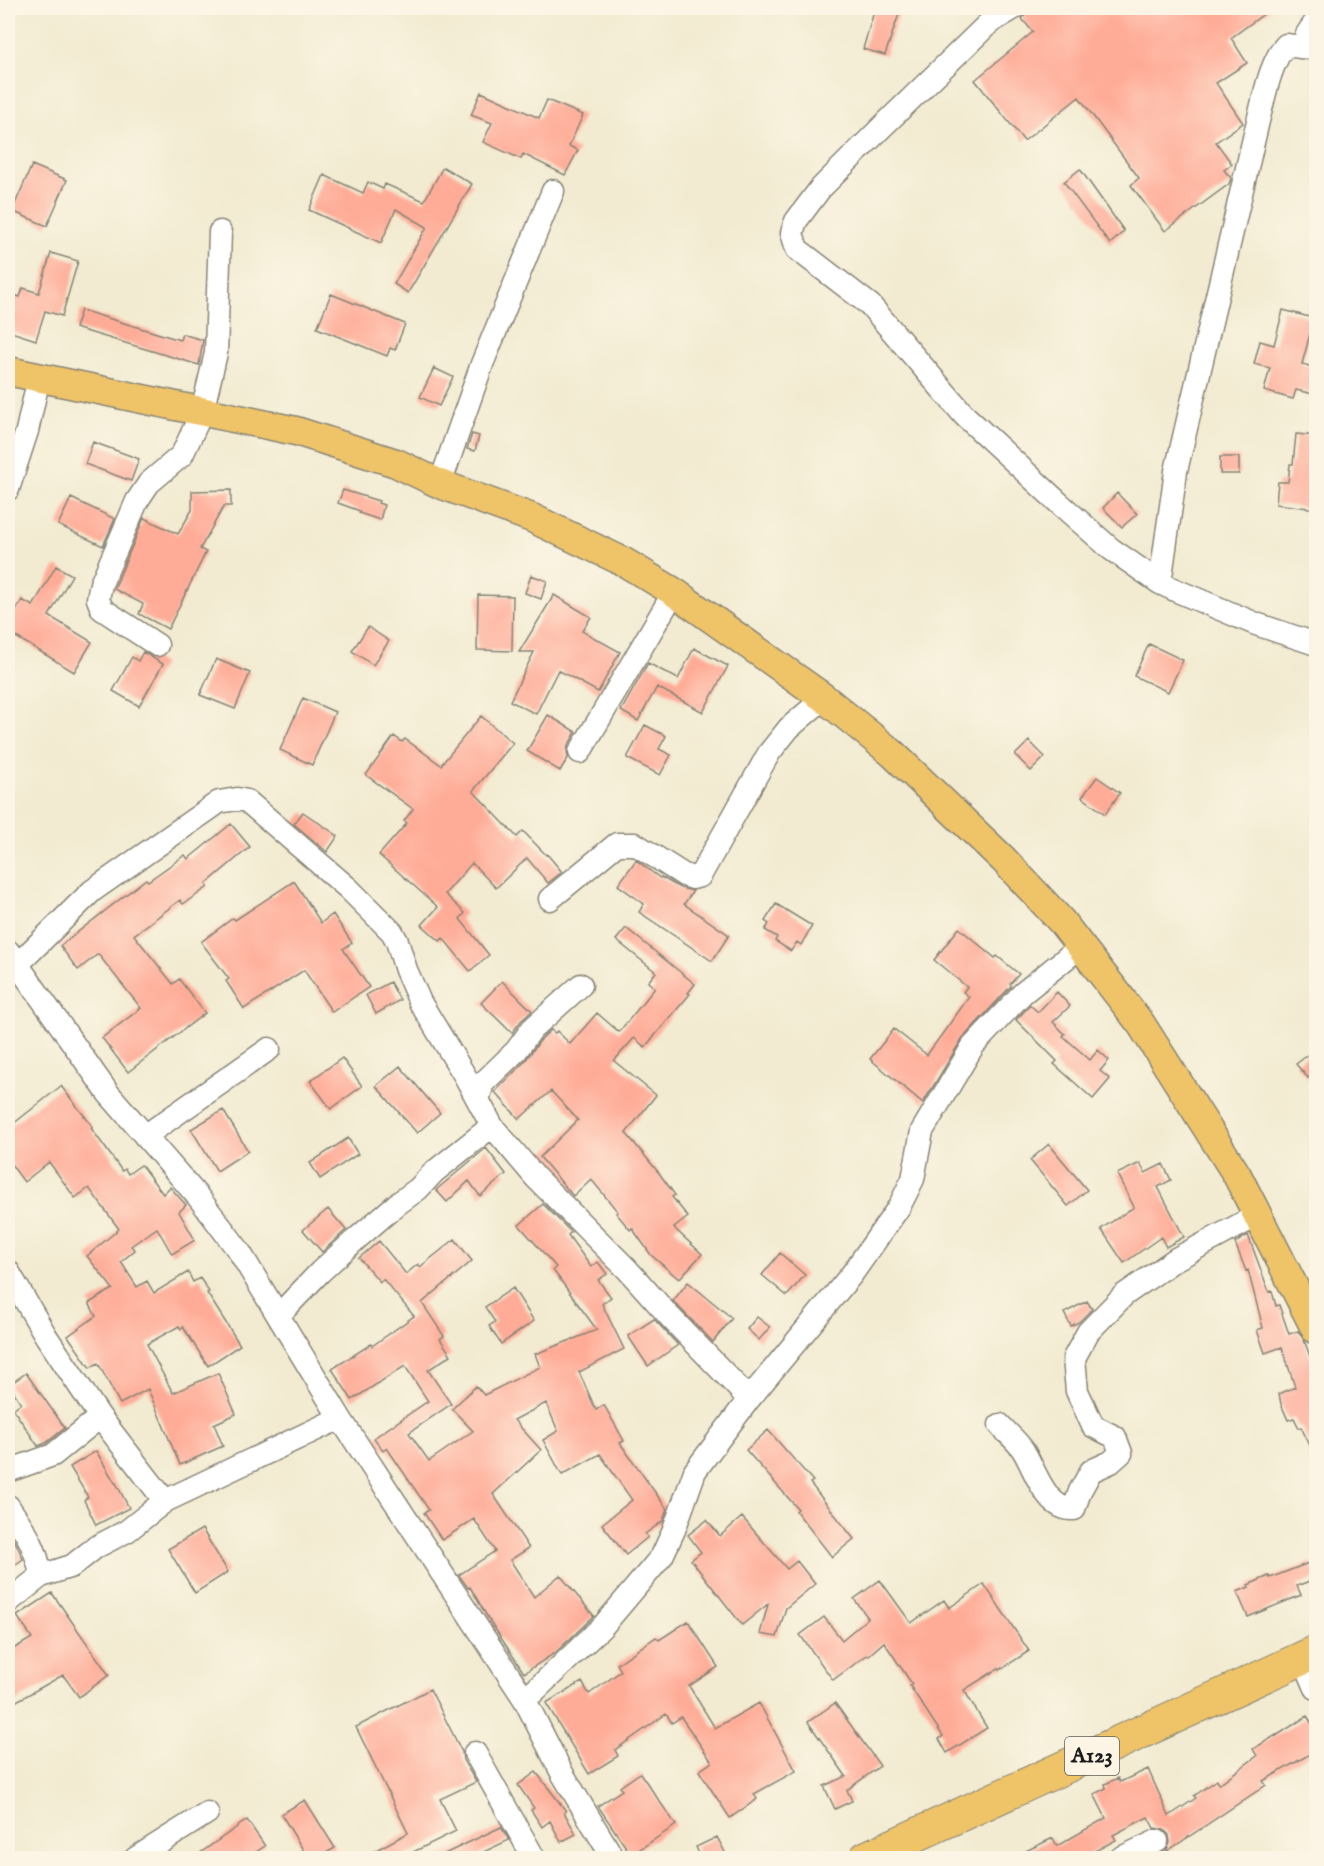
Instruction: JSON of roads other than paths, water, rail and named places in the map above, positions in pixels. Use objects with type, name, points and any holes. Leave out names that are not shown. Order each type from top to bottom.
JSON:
[{"type":"highway","name":"A123","points":[[866,1858],[909,1850],[1310,1655]]},
{"type":"main road","points":[[8,371],[296,431],[396,464],[440,484],[532,518],[624,562],[674,592],[824,698],[892,753],[989,845],[1060,921],[1141,1024],[1237,1175],[1317,1330]]},
{"type":"street","points":[[1014,8],[989,24],[820,189],[796,221],[792,233],[797,249],[870,305],[965,416],[1111,549],[1160,583],[1256,624],[1317,644]]},
{"type":"street","points":[[1160,583],[1176,471],[1258,121],[1280,51],[1286,45],[1310,48],[1307,34],[1317,21]]},
{"type":"street","points":[[440,484],[482,364],[553,191]]},
{"type":"street","points":[[157,645],[102,609],[98,598],[100,584],[137,501],[149,483],[182,455],[202,412],[216,353],[220,232]]},
{"type":"street","points":[[8,489],[27,430],[39,377]]},
{"type":"street","points":[[580,752],[674,592]]},
{"type":"street","points":[[550,899],[617,844],[635,844],[684,875],[693,878],[700,876],[769,753],[789,728],[824,698]]},
{"type":"street","points":[[613,1858],[562,1773],[525,1700],[340,1418],[239,1251],[199,1198],[108,1093],[11,962],[92,891],[219,802],[237,799],[248,801],[349,889],[392,932],[420,1002],[492,1126],[536,1178],[627,1269],[749,1399]]},
{"type":"street","points":[[525,1700],[603,1626],[662,1556],[695,1471],[749,1399],[852,1274],[899,1208],[913,1179],[922,1131],[973,1046],[1023,993],[1080,947]]},
{"type":"street","points":[[478,1100],[483,1083],[516,1051],[532,1029],[581,985]]},
{"type":"street","points":[[145,1136],[269,1049]]},
{"type":"street","points":[[279,1316],[320,1272],[396,1205],[418,1189],[434,1172],[492,1126]]},
{"type":"street","points":[[1000,1425],[1022,1449],[1051,1501],[1067,1510],[1074,1509],[1080,1491],[1091,1471],[1111,1462],[1121,1454],[1115,1437],[1093,1426],[1077,1391],[1074,1358],[1088,1332],[1124,1296],[1176,1259],[1258,1215]]},
{"type":"street","points":[[8,1270],[46,1336],[100,1417],[165,1501]]},
{"type":"street","points":[[8,1471],[53,1455],[100,1417]]},
{"type":"street","points":[[8,1602],[41,1576],[72,1566],[96,1547],[127,1531],[165,1501],[340,1418]]},
{"type":"street","points":[[8,1506],[37,1554],[41,1576]]},
{"type":"street","points":[[1310,1655],[1317,1688]]},
{"type":"street","points":[[475,1753],[534,1858]]},
{"type":"street","points":[[136,1858],[207,1813]]},
{"type":"street","points":[[1121,1858],[1157,1841]]}]
